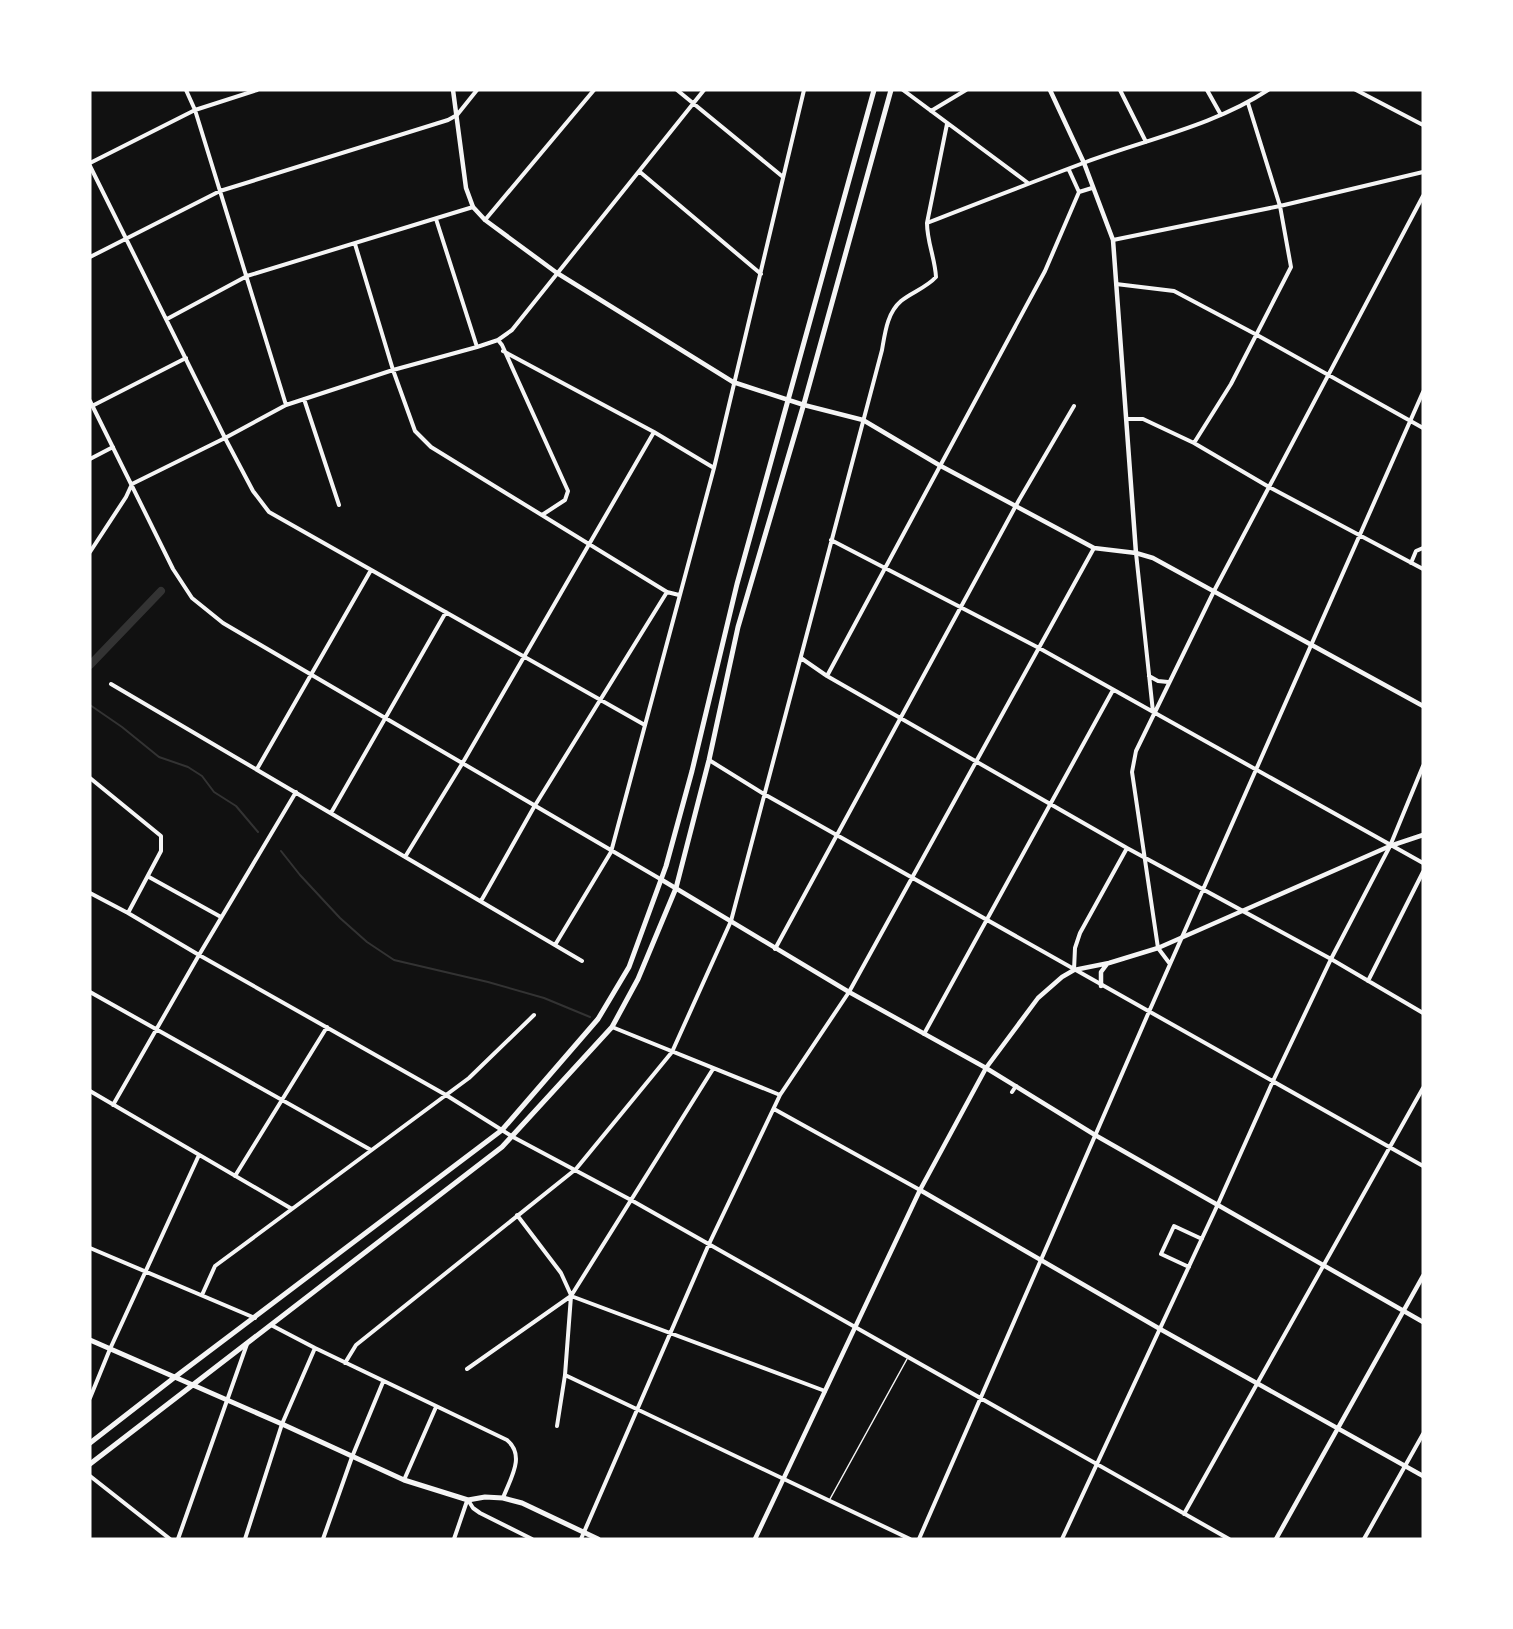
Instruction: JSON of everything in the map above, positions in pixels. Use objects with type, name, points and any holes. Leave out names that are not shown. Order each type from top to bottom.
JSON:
[{"type":"main road","points":[[90,1443],[502,1130],[598,1019],[629,967],[662,880],[692,771],[737,584],[874,90]]},
{"type":"main road","points":[[90,1464],[513,1137],[612,1027],[638,979],[676,888],[709,760],[738,627],[804,405],[891,90]]},
{"type":"main road","points":[[90,1340],[404,1480],[468,1500],[476,1497],[503,1498],[522,1503],[598,1539]]},
{"type":"street","points":[[186,90],[195,110],[286,405]]},
{"type":"street","points":[[257,90],[195,110],[90,164],[253,491],[269,512],[644,724]]},
{"type":"street","points":[[453,90],[466,188],[473,207],[485,220],[556,273],[733,382],[804,405],[863,420],[939,465],[1094,548],[1136,553],[1153,558],[1423,706]]},
{"type":"street","points":[[90,257],[220,191],[448,120],[457,115],[477,90]]},
{"type":"street","points":[[485,220],[594,90]]},
{"type":"street","points":[[677,90],[783,177]]},
{"type":"street","points":[[90,552],[132,484],[286,405],[393,370],[477,347],[498,340],[512,330],[704,90]]},
{"type":"street","points":[[555,945],[611,852],[714,468],[804,90]]},
{"type":"street","points":[[903,90],[1029,184]]},
{"type":"street","points":[[930,111],[966,90]]},
{"type":"street","points":[[1050,90],[1084,163],[1113,240],[1136,553],[1153,713]]},
{"type":"street","points":[[1120,90],[1146,142]]},
{"type":"street","points":[[1207,90],[1221,115]]},
{"type":"street","points":[[927,223],[1084,163],[1221,115],[1248,103],[1268,90]]},
{"type":"street","points":[[1356,90],[1423,126]]},
{"type":"street","points":[[1194,443],[1232,384],[1291,267],[1280,206],[1248,103]]},
{"type":"street","points":[[345,1363],[356,1345],[576,1169],[672,1052],[731,921],[888,320],[899,302],[931,283],[936,277],[936,267],[927,236],[927,223],[946,124]]},
{"type":"street","points":[[827,676],[1045,271],[1079,192],[1069,170]]},
{"type":"street","points":[[640,172],[761,274]]},
{"type":"street","points":[[1113,240],[1280,206],[1423,172]]},
{"type":"street","points":[[1079,192],[1092,188]]},
{"type":"street","points":[[1170,964],[1158,948],[1132,772],[1136,751],[1214,591],[1423,196]]},
{"type":"street","points":[[167,319],[247,276],[473,207]]},
{"type":"street","points":[[436,219],[477,347]]},
{"type":"street","points":[[355,244],[393,370],[415,431],[431,447],[667,592],[679,595]]},
{"type":"street","points":[[1116,284],[1174,291],[1423,428]]},
{"type":"street","points":[[498,340],[568,491],[565,500],[542,515]]},
{"type":"street","points":[[503,351],[654,432],[714,468]]},
{"type":"street","points":[[186,358],[91,403],[173,569],[192,598],[223,623],[849,992],[986,1068],[1095,1135],[1423,1322]]},
{"type":"street","points":[[919,1539],[1149,1011],[1423,393]]},
{"type":"street","points":[[304,399],[339,505]]},
{"type":"street","points":[[776,949],[961,606],[1074,406]]},
{"type":"street","points":[[1127,419],[1143,419],[1194,443],[1269,487],[1423,569]]},
{"type":"street","points":[[405,856],[462,764],[654,432]]},
{"type":"street","points":[[90,459],[113,447]]},
{"type":"street","points":[[831,540],[1039,648],[1423,863]]},
{"type":"street","points":[[581,1539],[709,1244],[780,1095],[849,992],[1094,548]]},
{"type":"street","points":[[1411,563],[1416,551],[1423,548]]},
{"type":"street","points":[[257,769],[371,570]]},
{"type":"street","points":[[481,901],[534,807],[667,592]]},
{"type":"street","points":[[331,813],[446,612]]},
{"type":"street","points":[[801,658],[827,676],[1127,848],[1331,959],[1423,1013]]},
{"type":"street","points":[[1149,676],[1158,681],[1168,682]]},
{"type":"street","points":[[111,684],[582,960]]},
{"type":"street","points":[[923,1034],[1113,690]]},
{"type":"street","points":[[709,760],[764,795],[1423,1166]]},
{"type":"street","points":[[1062,1539],[1273,1081],[1331,959],[1390,846],[1423,766]]},
{"type":"street","points":[[90,778],[161,836],[161,851],[128,913]]},
{"type":"street","points":[[113,1105],[296,792]]},
{"type":"street","points":[[755,1539],[920,1190],[986,1068],[1038,998],[1062,977],[1074,970],[1109,963],[1182,939],[1390,846],[1423,835]]},
{"type":"street","points":[[1074,970],[1075,948],[1080,933],[1127,848]]},
{"type":"street","points":[[1368,981],[1423,872]]},
{"type":"street","points":[[148,877],[221,917]]},
{"type":"street","points":[[90,893],[446,1095],[513,1137],[632,1200],[1229,1539]]},
{"type":"street","points":[[1101,986],[1101,972],[1109,963]]},
{"type":"street","points":[[90,992],[371,1150]]},
{"type":"street","points":[[202,1295],[215,1266],[469,1078],[534,1015]]},
{"type":"street","points":[[235,1176],[327,1027]]},
{"type":"street","points":[[612,1027],[713,1070],[780,1095]]},
{"type":"street","points":[[467,1369],[571,1296],[713,1070]]},
{"type":"street","points":[[1012,1092],[1016,1086]]},
{"type":"street","points":[[1184,1514],[1423,1088]]},
{"type":"street","points":[[90,1091],[292,1209]]},
{"type":"street","points":[[774,1109],[1423,1476]]},
{"type":"street","points":[[90,1398],[110,1349],[199,1155]]},
{"type":"street","points":[[517,1215],[561,1273],[571,1296],[565,1375],[557,1426]]},
{"type":"street","points":[[1189,1267],[1161,1254],[1174,1226],[1202,1239]]},
{"type":"street","points":[[90,1248],[255,1318]]},
{"type":"street","points":[[1276,1539],[1423,1276]]},
{"type":"street","points":[[571,1296],[825,1391]]},
{"type":"street","points":[[271,1325],[383,1382],[507,1440],[516,1450],[516,1463],[503,1498]]},
{"type":"street","points":[[177,1539],[248,1343]]},
{"type":"street","points":[[245,1539],[282,1424],[315,1348]]},
{"type":"street","points":[[565,1375],[910,1539]]},
{"type":"street","points":[[323,1539],[352,1456],[383,1382]]},
{"type":"street","points":[[404,1480],[436,1407]]},
{"type":"street","points":[[1364,1539],[1423,1434]]},
{"type":"street","points":[[90,1476],[170,1539]]},
{"type":"street","points":[[454,1539],[468,1500]]},
{"type":"street","points":[[468,1500],[480,1513],[532,1539]]},
{"type":"lane","points":[[829,1500],[908,1357]]},
{"type":"waterway","points":[[90,665],[161,591]]},
{"type":"waterway","points":[[90,705],[159,757],[188,767],[202,776],[214,792],[236,806],[258,832]]},
{"type":"waterway","points":[[281,851],[340,918],[367,942],[394,960],[544,998],[590,1017]]}]
